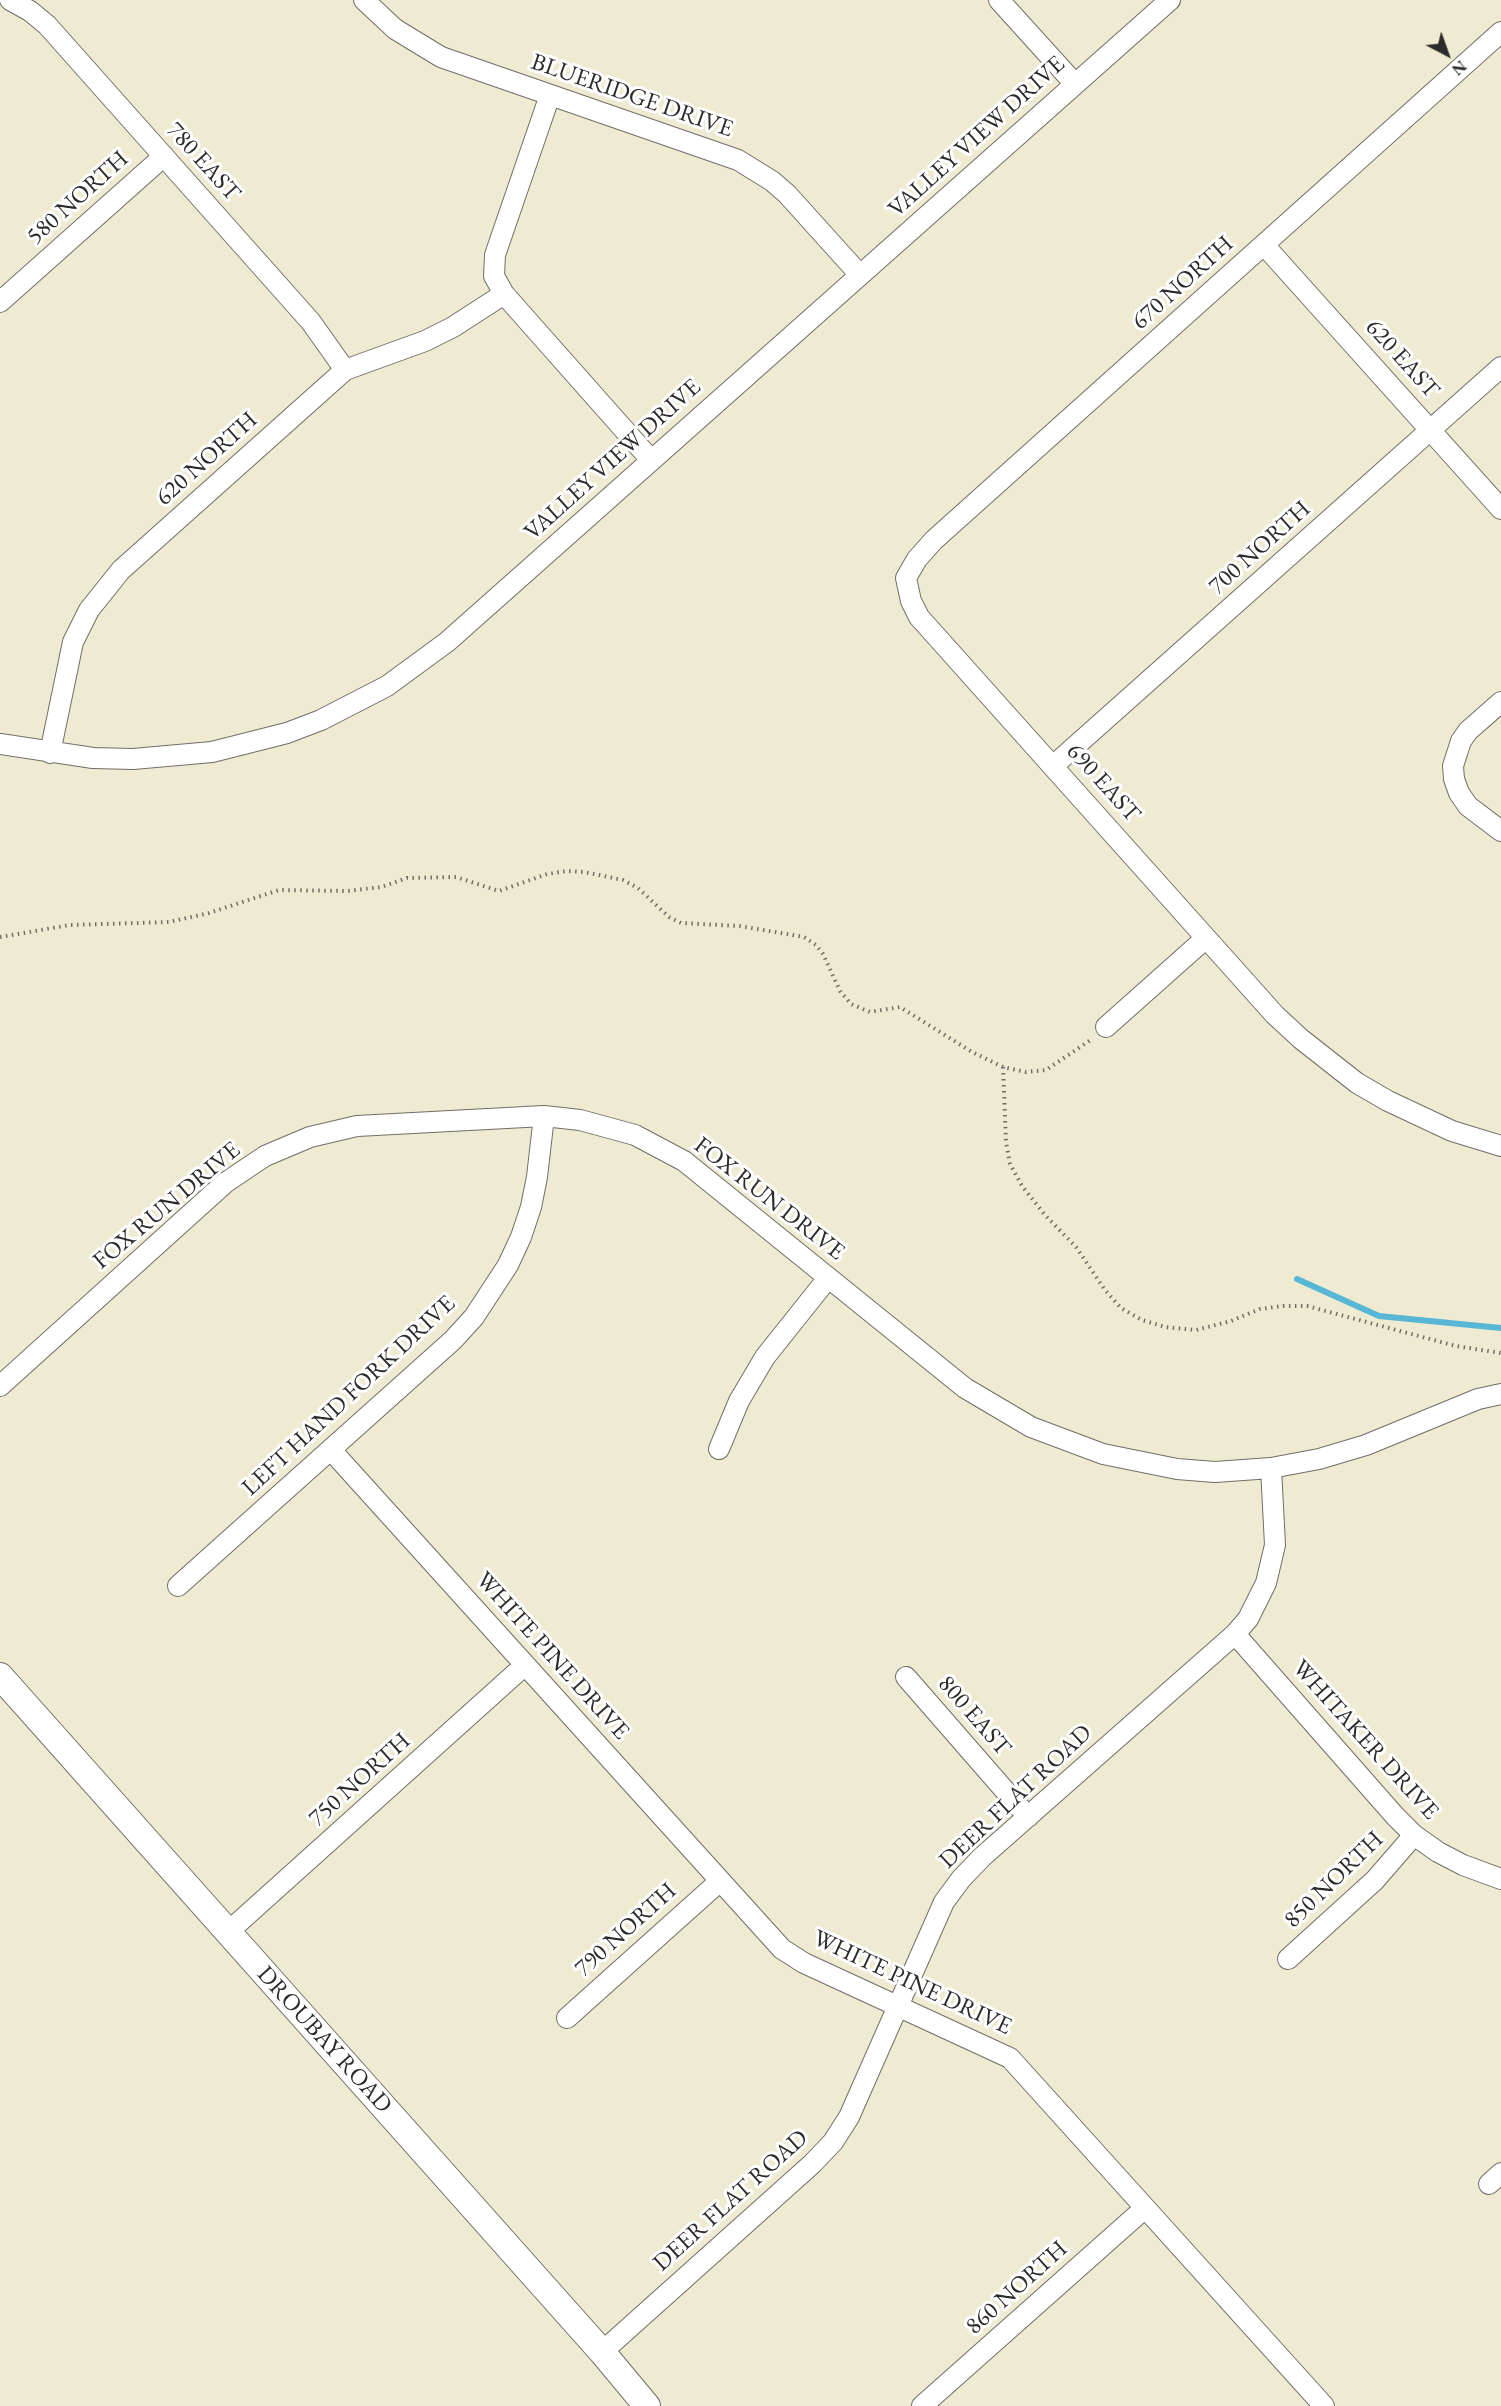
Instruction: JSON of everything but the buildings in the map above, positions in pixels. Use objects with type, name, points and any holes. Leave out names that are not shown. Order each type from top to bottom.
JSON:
[{"type":"street","name":"780 EAST","points":[[10,0],[30,11],[47,25],[311,322],[345,370]]},
{"type":"street","name":"BLUERIDGE DRIVE","points":[[364,0],[394,29],[425,49],[458,63],[720,152],[756,170],[787,194],[860,275]]},
{"type":"street","points":[[999,0],[1075,84]]},
{"type":"street","name":"VALLEY VIEW DRIVE","points":[[0,744],[93,758],[133,759],[212,752],[287,734],[346,708],[387,686],[447,642],[1170,0]]},
{"type":"street","name":"670 NORTH","points":[[906,578],[917,559],[934,540],[1501,32]]},
{"type":"street","points":[[550,95],[495,255],[494,276],[504,294],[651,460]]},
{"type":"street","name":"580 NORTH","points":[[0,302],[164,156]]},
{"type":"street","name":"620 EAST","points":[[1263,245],[1501,509]]},
{"type":"street","name":"620 NORTH","points":[[50,753],[73,642],[98,596],[121,570],[345,370],[425,341],[453,327],[504,294]]},
{"type":"street","name":"700 NORTH","points":[[1053,766],[1501,368]]},
{"type":"street","name":"690 EAST","points":[[906,578],[910,601],[920,616],[1275,1015],[1328,1062],[1388,1101],[1452,1131],[1501,1146]]},
{"type":"street","points":[[1501,702],[1468,731],[1461,741],[1456,754],[1454,778],[1459,793],[1468,806],[1501,831]]},
{"type":"street","points":[[1106,1027],[1206,938]]},
{"type":"street","name":"FOX RUN DRIVE","points":[[0,1386],[225,1183],[265,1156],[310,1137],[357,1126],[544,1116],[580,1120],[635,1135],[684,1161],[964,1388],[997,1409],[1049,1435],[1103,1454],[1177,1470],[1215,1472],[1271,1468],[1319,1459],[1366,1445],[1478,1399],[1501,1394]]},
{"type":"street","name":"LEFT HAND FORK DRIVE","points":[[178,1586],[453,1340],[474,1317],[493,1292],[508,1265],[531,1207],[544,1116]]},
{"type":"street","points":[[719,1449],[739,1401],[765,1357],[828,1278]]},
{"type":"street","name":"WHITE PINE DRIVE","points":[[331,1450],[782,1949],[804,1964],[1010,2058],[1321,2405]]},
{"type":"street","name":"DEER FLAT ROAD","points":[[602,2352],[812,2164],[833,2142],[849,2117],[944,1902],[961,1878],[1235,1634],[1258,1602],[1272,1564],[1276,1525],[1271,1468]]},
{"type":"street","name":"WHITAKER DRIVE","points":[[1235,1634],[1414,1835],[1438,1852],[1463,1865],[1501,1879]]},
{"type":"street","name":"750 NORTH","points":[[228,1932],[525,1665]]},
{"type":"street","name":"DROUBAY ROAD","points":[[0,1676],[602,2352],[647,2406]]},
{"type":"street","name":"800 EAST","points":[[906,1677],[1028,1817]]},
{"type":"street","name":"850 NORTH","points":[[1288,1959],[1375,1880],[1414,1835]]},
{"type":"street","name":"790 NORTH","points":[[567,2018],[720,1881]]},
{"type":"street","name":"860 NORTH","points":[[922,2406],[1145,2208]]},
{"type":"path","points":[[0,937],[70,925],[169,922],[209,913],[279,890],[348,891],[381,886],[407,878],[456,877],[499,891],[547,874],[567,871],[584,872],[623,880],[638,888],[669,917],[681,923],[739,927],[804,937],[816,945],[823,954],[840,991],[851,1004],[870,1011],[900,1007],[972,1052],[1004,1066],[1026,1072],[1046,1070],[1084,1047],[1106,1027]]},
{"type":"path","points":[[1004,1066],[1006,1142],[1010,1164],[1022,1186],[1045,1215],[1076,1247],[1105,1290],[1121,1308],[1142,1320],[1165,1327],[1196,1330],[1231,1321],[1260,1309],[1307,1306],[1456,1346],[1501,1353]]},
{"type":"waterway","points":[[1297,1279],[1379,1316],[1501,1328]]}]
